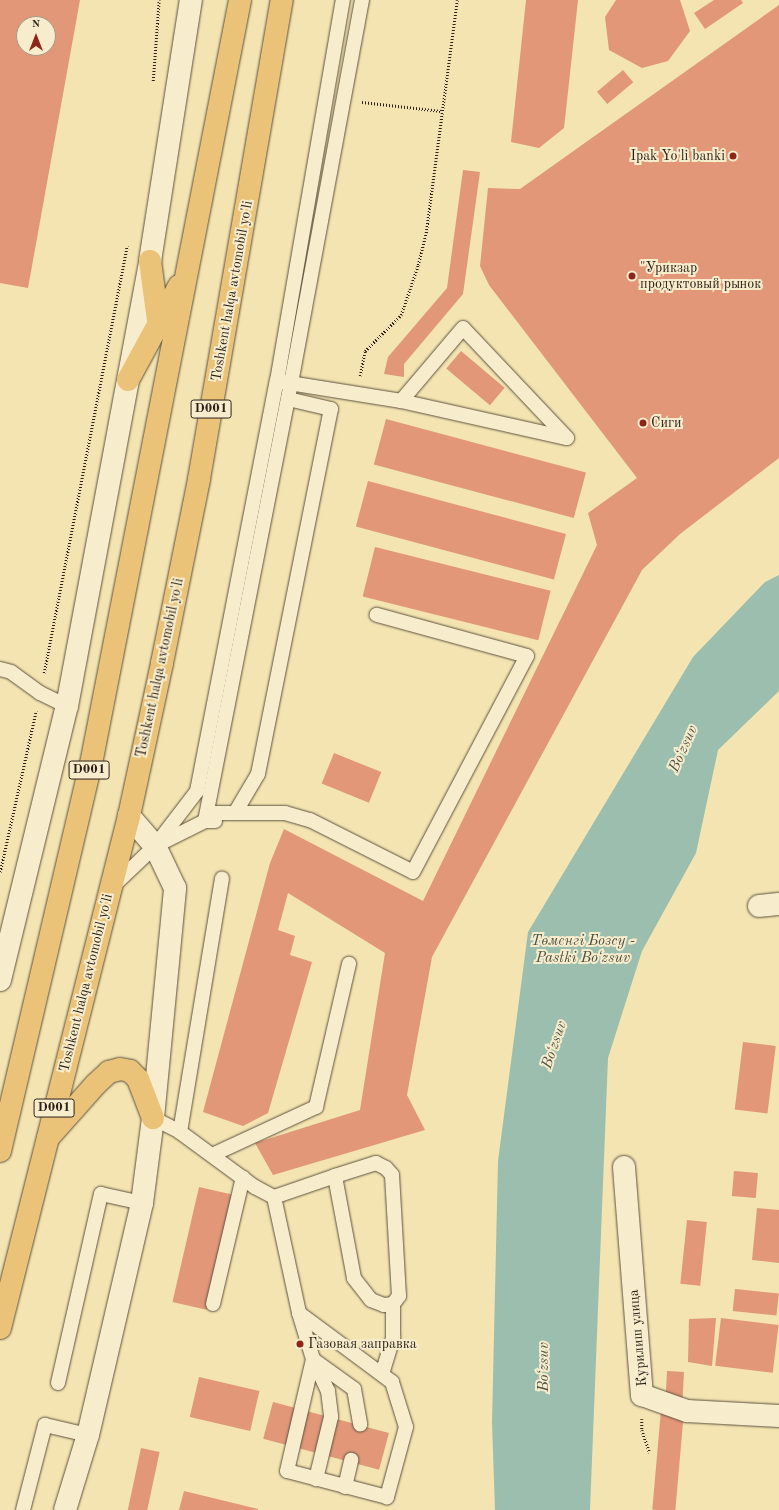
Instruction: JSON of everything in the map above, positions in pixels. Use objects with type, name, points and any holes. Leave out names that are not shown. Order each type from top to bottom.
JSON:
[{"type":"highway","name":"D001","points":[[0,1151],[91,764],[190,268],[240,0]]},
{"type":"highway","name":"Toshkent halqa avtomobil yo'li","points":[[0,1328],[45,1142],[129,816],[198,479],[282,0]]},
{"type":"highway","points":[[150,261],[166,387]]},
{"type":"highway","points":[[128,380],[190,268]]},
{"type":"highway","points":[[45,1142],[96,1084],[109,1072],[120,1069],[130,1071],[138,1079],[153,1118]]},
{"type":"street","points":[[0,980],[68,706],[150,261],[191,0]]},
{"type":"street","points":[[65,1510],[88,1435],[142,1203],[153,1118],[175,888],[155,846],[129,816]]},
{"type":"street","name":"Курилиш улица","points":[[624,1167],[642,1394],[687,1411],[779,1416]]},
{"type":"lane","points":[[110,888],[155,846],[197,792],[277,381],[343,0]]},
{"type":"lane","points":[[206,817],[288,399],[362,0]]},
{"type":"lane","points":[[277,381],[401,402],[567,438],[463,328],[401,402]]},
{"type":"lane","points":[[235,813],[258,774],[331,409],[288,399]]},
{"type":"lane","points":[[155,846],[206,817],[235,813],[285,813],[310,820],[412,872],[527,656],[377,615]]},
{"type":"lane","points":[[0,669],[11,672],[40,693],[68,706]]},
{"type":"lane","points":[[206,817],[310,820]]},
{"type":"lane","points":[[180,1132],[222,878]]},
{"type":"lane","points":[[212,1155],[316,1107],[349,964]]},
{"type":"lane","points":[[153,1118],[180,1132],[243,1177],[254,1187],[274,1196],[376,1163],[386,1168],[392,1175],[399,1296],[393,1304],[393,1337],[382,1374]]},
{"type":"lane","points":[[335,1176],[354,1278],[371,1300],[384,1305],[393,1304]]},
{"type":"lane","points":[[213,1304],[243,1177]]},
{"type":"lane","points":[[58,1383],[101,1194],[142,1203]]},
{"type":"lane","points":[[274,1196],[299,1313],[313,1359],[328,1390],[331,1417],[316,1479]]},
{"type":"lane","points":[[299,1313],[392,1382],[406,1427],[387,1497],[287,1472],[313,1359]]},
{"type":"lane","points":[[313,1359],[354,1389],[360,1424]]},
{"type":"lane","points":[[23,1510],[45,1425],[88,1435]]},
{"type":"lane","points":[[345,1487],[351,1460]]},
{"type":"path","points":[[152,86],[159,0]]},
{"type":"path","points":[[356,394],[365,351],[401,315],[418,265],[426,233],[457,0]]},
{"type":"path","points":[[356,102],[441,112]]},
{"type":"path","points":[[0,872],[40,693],[128,242]]},
{"type":"path","points":[[642,1430],[650,1453]]},
{"type":"water","name":"Төменгі Бозсу - Pastki Boʻzsuv","points":[[779,575],[779,691],[718,750],[696,853],[642,951],[608,1058],[590,1510],[495,1510],[492,1423],[498,1161],[528,932],[693,657],[765,582]]},
{"type":"building","points":[[0,0],[80,0],[28,288],[0,283]]},
{"type":"building","points":[[526,0],[578,0],[564,128],[539,148],[511,142]]},
{"type":"building","points":[[616,0],[680,0],[690,31],[668,61],[642,68],[609,50],[605,17]]},
{"type":"building","points":[[714,0],[741,0],[743,3],[705,29],[694,13]]},
{"type":"building","name":"\"Урикзар продуктовый рынок","points":[[779,5],[779,458],[680,534],[642,570],[432,957],[407,1095],[425,1130],[273,1175],[255,1143],[360,1110],[385,953],[288,893],[278,930],[295,936],[290,955],[312,962],[268,1113],[243,1126],[203,1112],[270,863],[284,829],[423,901],[597,545],[588,513],[637,478],[489,285],[480,266],[488,188],[520,189]]},
{"type":"building","points":[[623,70],[633,82],[607,104],[597,92]]},
{"type":"building","points":[[463,170],[480,172],[463,294],[404,364],[404,377],[384,374],[388,357],[447,288]]},
{"type":"building","points":[[461,351],[505,388],[490,405],[446,369]]},
{"type":"building","points":[[386,419],[586,473],[574,518],[374,464]]},
{"type":"building","points":[[368,481],[566,534],[554,579],[356,526]]},
{"type":"building","points":[[375,547],[551,591],[538,640],[363,596]]},
{"type":"building","points":[[334,753],[381,772],[369,803],[322,784]]},
{"type":"building","points":[[743,1042],[776,1046],[767,1114],[735,1109]]},
{"type":"building","points":[[734,1171],[758,1173],[756,1198],[732,1196]]},
{"type":"building","points":[[199,1187],[233,1195],[207,1310],[172,1302]]},
{"type":"building","points":[[757,1208],[779,1210],[779,1263],[752,1260]]},
{"type":"building","points":[[687,1220],[707,1222],[700,1286],[680,1284]]},
{"type":"building","points":[[735,1289],[779,1294],[776,1315],[733,1311]]},
{"type":"building","points":[[716,1318],[712,1366],[688,1362],[689,1319]]},
{"type":"building","points":[[721,1318],[779,1325],[773,1373],[715,1366]]},
{"type":"building","points":[[667,1371],[684,1372],[682,1403],[665,1402]]},
{"type":"building","points":[[199,1377],[259,1391],[250,1431],[190,1417]]},
{"type":"building","points":[[273,1402],[389,1433],[379,1470],[263,1439]]},
{"type":"building","points":[[661,1410],[684,1412],[675,1510],[652,1510]]},
{"type":"building","points":[[141,1448],[160,1452],[147,1510],[128,1510]]},
{"type":"building","points":[[184,1491],[258,1509],[258,1510],[179,1510]]},
{"type":"place","name":"Ipak Yo'li banki","points":[[733,156]]},
{"type":"place","name":"\"Урикзар продуктовый рынок","points":[[632,276]]},
{"type":"place","name":"Сиги","points":[[643,423]]},
{"type":"place","name":"Газовая заправка","points":[[300,1344]]},
{"type":"water label","name":"Boʻzsuv","points":[[684,749]]},
{"type":"water label","name":"Boʻzsuv","points":[[555,1045]]},
{"type":"water label","name":"Boʻzsuv","points":[[545,1367]]}]
